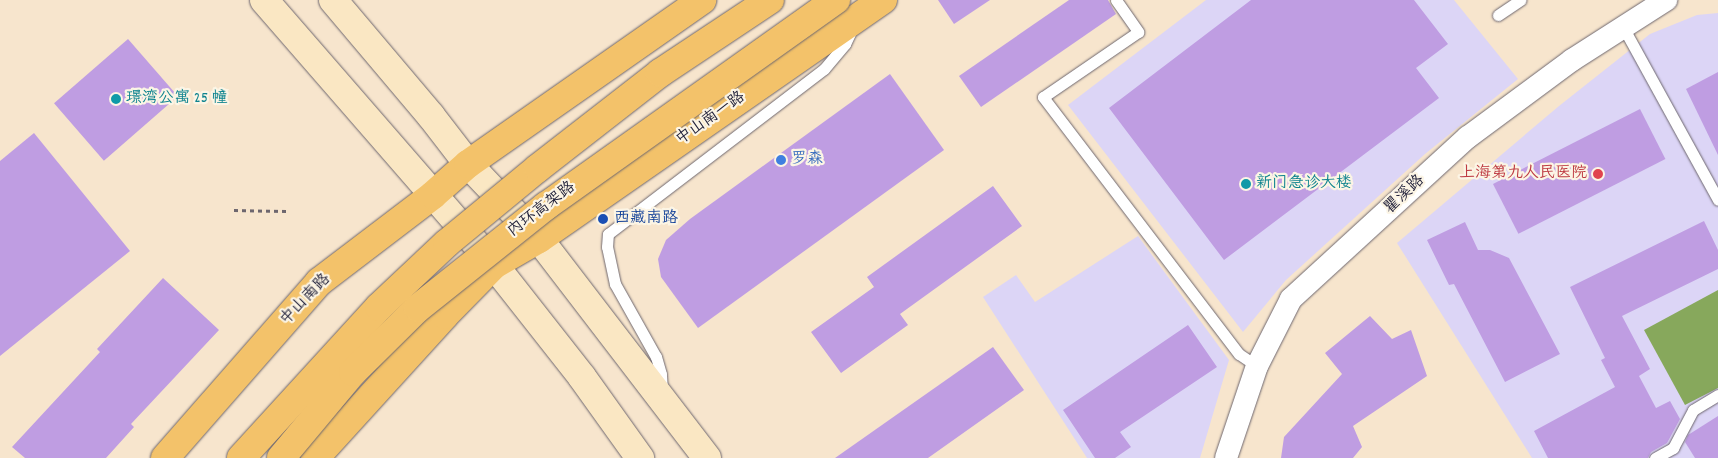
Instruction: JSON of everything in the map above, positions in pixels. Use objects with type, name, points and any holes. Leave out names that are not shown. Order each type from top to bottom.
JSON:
[{"type":"main road","points":[[264,0],[494,265],[582,377],[640,458]]},
{"type":"main road","points":[[333,0],[431,116],[468,164],[539,239],[707,458]]},
{"type":"main road","points":[[468,164],[702,0]]},
{"type":"main road","name":"内环高架路","points":[[241,458],[379,307],[446,243],[538,168],[660,73],[770,0]]},
{"type":"main road","name":"内环高架路","points":[[281,458],[353,372],[418,308],[546,206],[836,0]]},
{"type":"main road","name":"中山南一路","points":[[539,239],[883,0]]},
{"type":"main road","name":"中山南路","points":[[165,458],[319,282],[434,195],[468,164]]},
{"type":"main road","points":[[315,458],[444,315],[494,265],[539,239]]},
{"type":"street","name":"瞿溪路","points":[[1226,458],[1257,366],[1291,299],[1468,137],[1572,60],[1622,26],[1666,0]]},
{"type":"lane","points":[[1116,0],[1138,32],[1043,97],[1239,354],[1257,366]]},
{"type":"lane","points":[[1498,15],[1520,0]]},
{"type":"lane","points":[[662,399],[661,374],[656,357],[615,284],[607,247],[608,234],[824,69],[845,44],[859,17]]},
{"type":"lane","points":[[1622,26],[1718,200]]},
{"type":"lane","points":[[1655,458],[1673,448],[1693,410],[1718,395]]},
{"type":"path","points":[[234,210],[287,211]]},
{"type":"shaded area","name":"上海第九人民医院","points":[[1206,0],[1454,0],[1518,79],[1425,154],[1286,280],[1243,332],[1068,105]]},
{"type":"shaded area","name":"上海第九人民医院","points":[[1718,13],[1718,458],[1532,458],[1397,243],[1559,106],[1650,34],[1697,15]]},
{"type":"shaded area","points":[[1138,236],[1229,360],[1200,458],[1087,458],[983,297],[1016,275],[1035,302]]},
{"type":"green space","points":[[1718,290],[1718,388],[1685,405],[1644,330]]},
{"type":"building","points":[[938,0],[990,0],[954,24]]},
{"type":"building","points":[[1069,0],[1108,0],[1116,14],[981,107],[959,76]]},
{"type":"building","name":"上海第九人民医院","points":[[1251,0],[1414,0],[1448,44],[1416,68],[1439,98],[1224,260],[1109,108]]},
{"type":"building","name":"璟湾公寓 25 幢","points":[[128,39],[178,96],[104,161],[54,103]]},
{"type":"building","points":[[1718,72],[1718,155],[1686,89]]},
{"type":"building","points":[[890,74],[944,150],[698,328],[661,277],[658,259],[666,240],[690,219]]},
{"type":"building","points":[[1640,109],[1665,159],[1518,234],[1493,184]]},
{"type":"building","points":[[34,133],[130,251],[0,356],[0,161]]},
{"type":"building","points":[[993,186],[1022,226],[900,314],[908,325],[841,373],[811,332],[874,287],[867,277]]},
{"type":"building","points":[[1704,221],[1718,250],[1718,269],[1622,316],[1650,369],[1639,376],[1656,408],[1670,401],[1680,419],[1667,443],[1651,452],[1648,458],[1548,458],[1534,431],[1615,387],[1601,360],[1605,358],[1570,287]]},
{"type":"building","points":[[1465,222],[1478,250],[1490,250],[1509,258],[1560,354],[1505,382],[1454,284],[1449,285],[1427,240]]},
{"type":"building","points":[[163,278],[219,330],[131,424],[134,427],[106,458],[25,458],[12,447],[100,352],[97,349]]},
{"type":"building","points":[[1370,316],[1392,339],[1411,330],[1427,376],[1353,426],[1362,447],[1353,458],[1281,458],[1284,437],[1342,374],[1325,353]]},
{"type":"building","points":[[1188,325],[1217,367],[1120,432],[1131,447],[1115,458],[1095,458],[1063,410]]},
{"type":"building","points":[[993,347],[1024,390],[928,458],[835,458]]},
{"type":"building","points":[[1718,416],[1718,458],[1695,458],[1685,442],[1688,435]]},
{"type":"place","name":"璟湾公寓 25 幢","points":[[116,99]]},
{"type":"place","name":"罗森","points":[[781,160]]},
{"type":"place","name":"上海第九人民医院","points":[[1598,174]]},
{"type":"place","name":"新门急诊大楼","points":[[1246,184]]},
{"type":"place","name":"西藏南路","points":[[603,219]]}]
